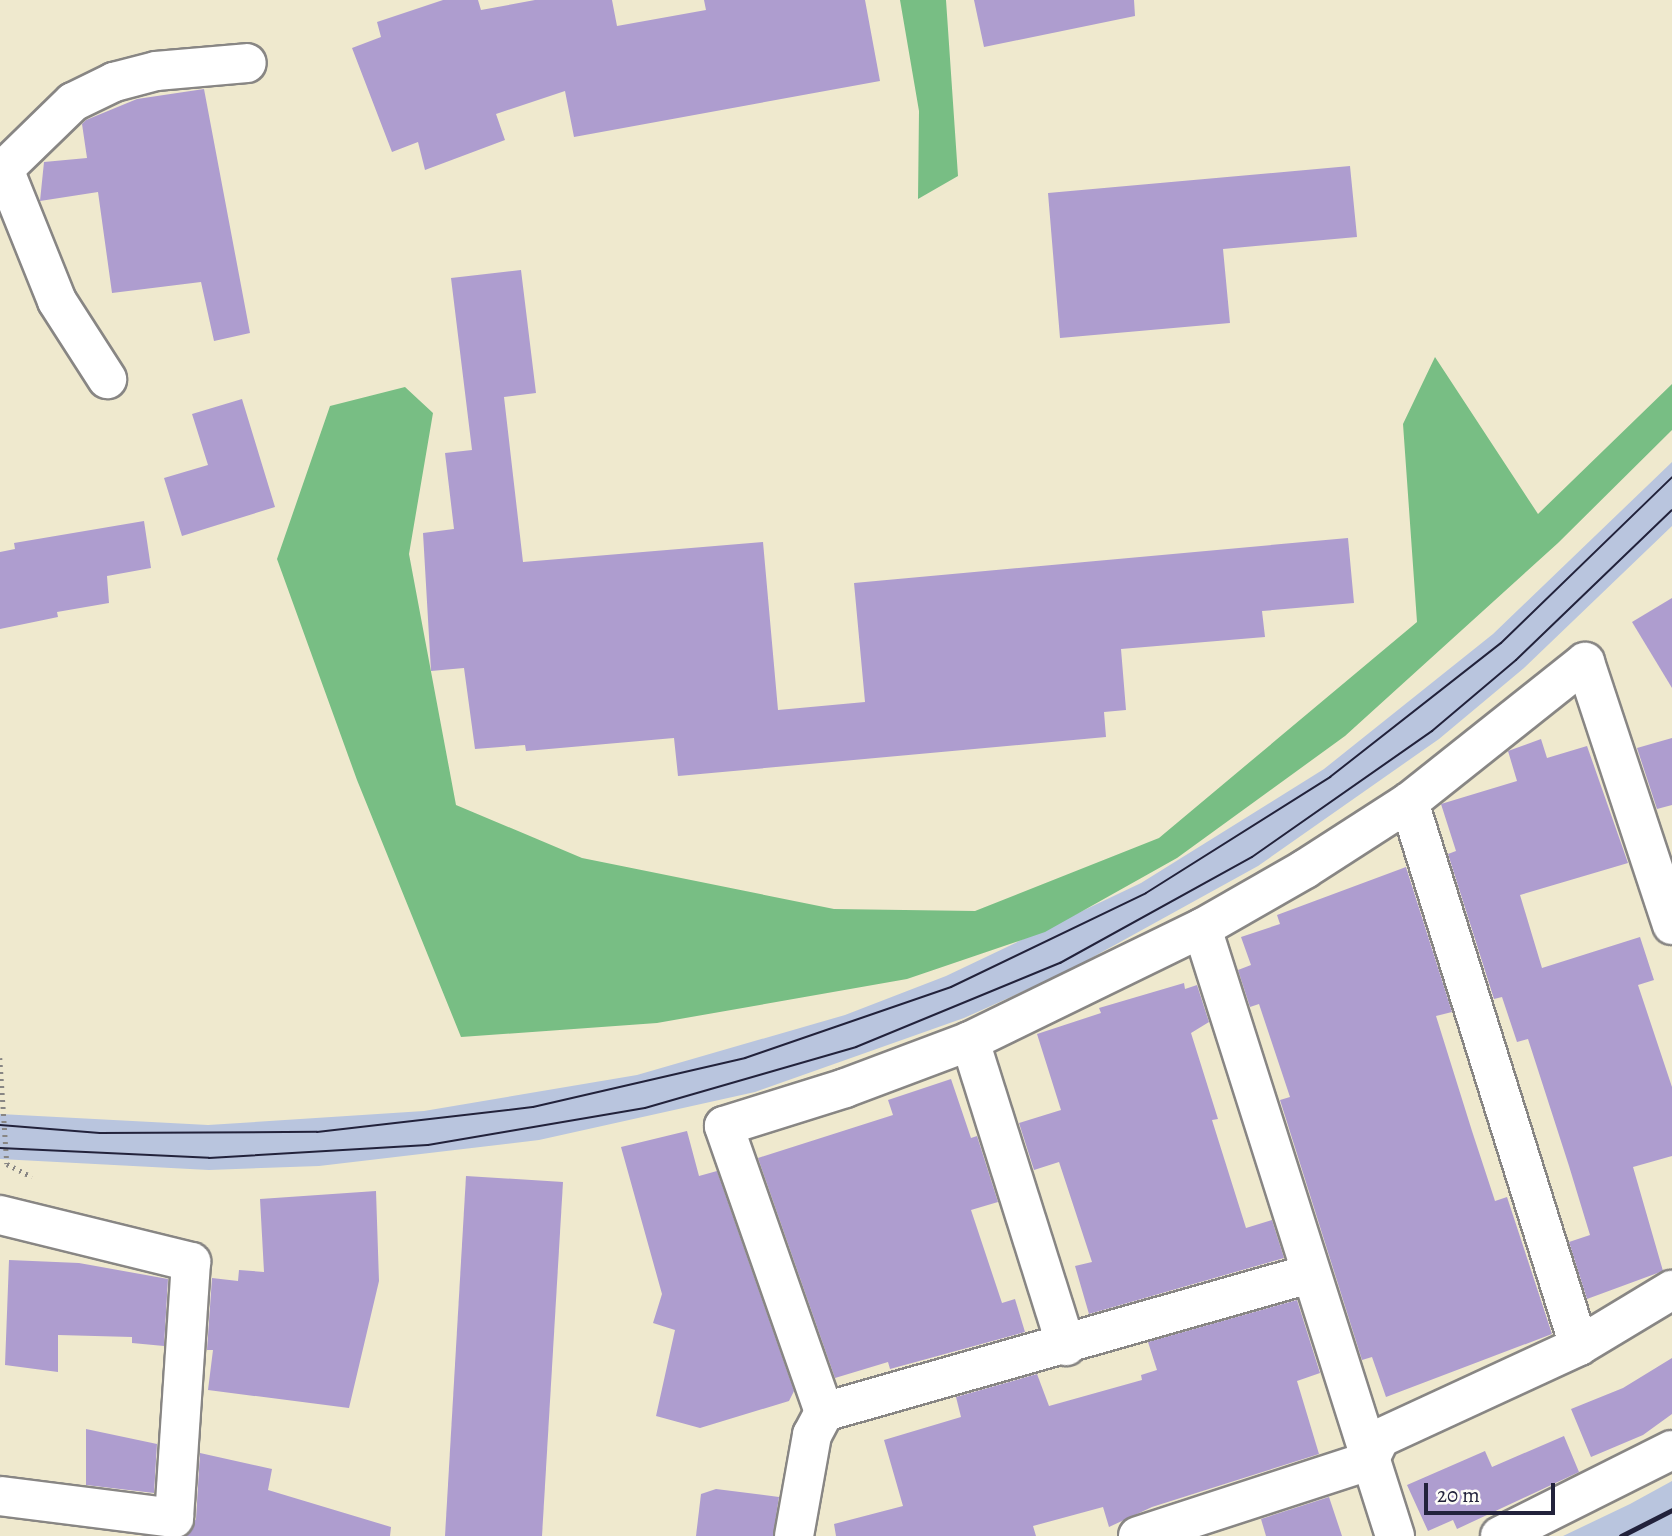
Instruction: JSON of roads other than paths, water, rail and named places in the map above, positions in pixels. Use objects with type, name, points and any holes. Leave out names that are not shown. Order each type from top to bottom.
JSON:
[{"type":"street","points":[[107,379],[57,300],[2,171],[73,102],[114,82],[156,71],[247,63]]},
{"type":"street","points":[[794,1536],[812,1435],[824,1412],[724,1126],[845,1088],[970,1041],[1202,928],[1305,869],[1409,802],[1585,662],[1672,925]]},
{"type":"street","points":[[1409,802],[1579,1346]]},
{"type":"street","points":[[1202,928],[1368,1461],[1395,1536]]},
{"type":"street","points":[[970,1041],[1066,1346]]},
{"type":"street","points":[[0,1215],[191,1262],[174,1518],[0,1496]]},
{"type":"street","points":[[824,1412],[1066,1346],[1309,1275]]},
{"type":"street","points":[[1138,1536],[1368,1461],[1380,1438],[1579,1346],[1672,1290]]},
{"type":"street","points":[[1500,1536],[1672,1450]]},
{"type":"tram line","points":[[0,1125],[100,1133],[317,1132],[533,1107],[745,1058],[951,987],[1146,893],[1330,777],[1501,643],[1672,477]]},
{"type":"tram line","points":[[0,1148],[209,1158],[428,1145],[645,1108],[856,1047],[1060,963],[1252,857],[1432,731],[1516,660],[1672,510]]},
{"type":"railway","points":[[1621,1536],[1672,1510]]}]
